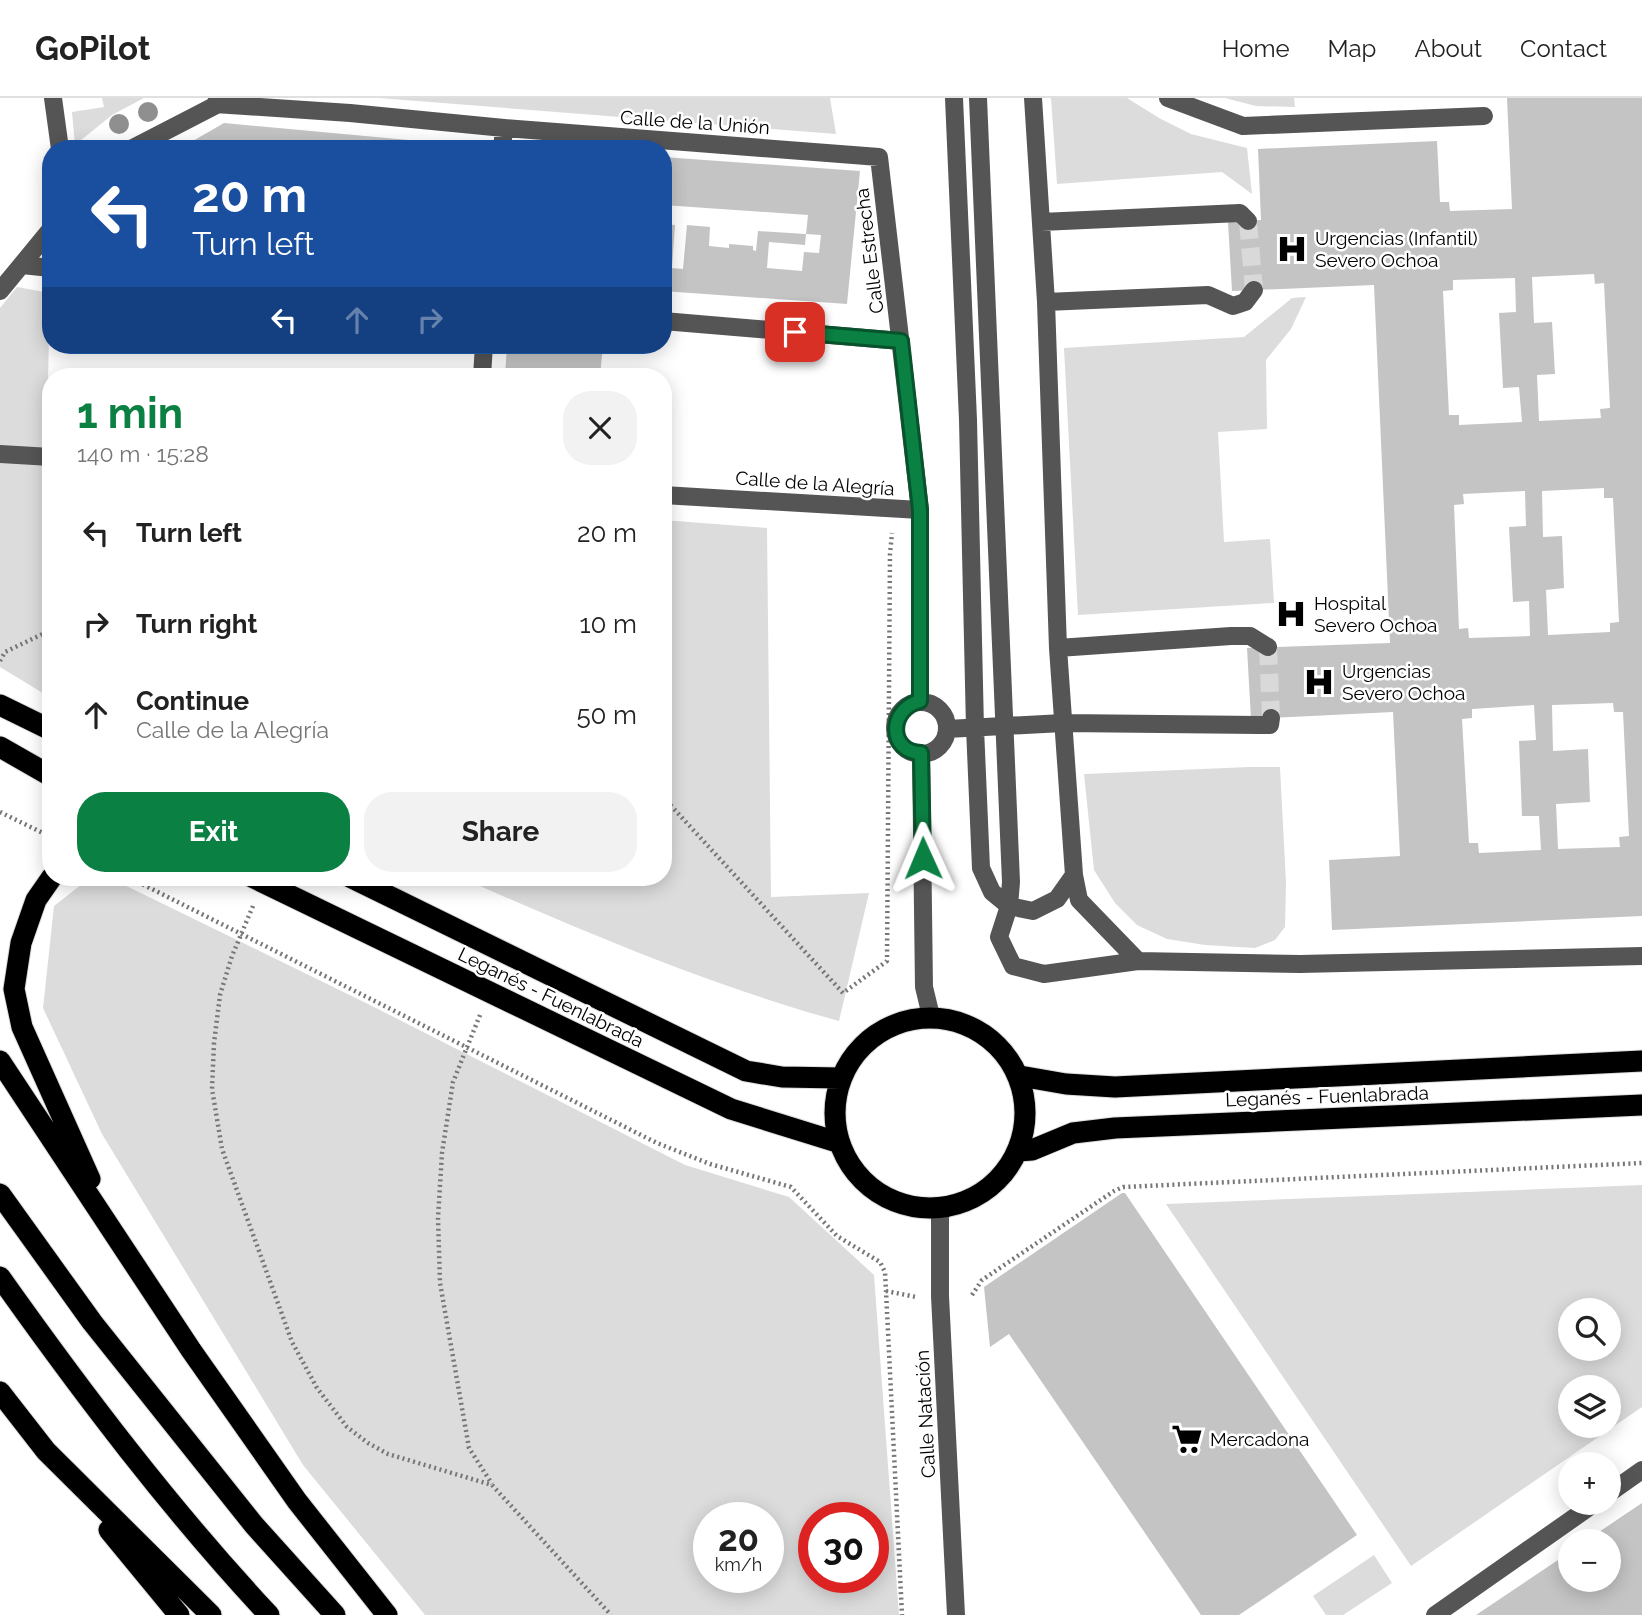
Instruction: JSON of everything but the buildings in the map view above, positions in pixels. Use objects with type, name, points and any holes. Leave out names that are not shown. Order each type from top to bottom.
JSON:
[{"type":"highway","points":[[0,705],[42,726]]},
{"type":"highway","points":[[0,747],[42,771]]},
{"type":"highway","points":[[46,886],[36,900],[21,943],[14,989],[22,1027],[116,1238]]},
{"type":"highway","name":"Leganés - Fuenlabrada","points":[[270,886],[731,1109],[837,1142]]},
{"type":"highway","name":"Leganés - Fuenlabrada","points":[[367,886],[746,1071],[782,1077],[840,1078]]},
{"type":"highway","points":[[931,1016],[963,1022],[991,1038],[1013,1063],[1020,1076],[1026,1122],[1018,1151],[1003,1177],[979,1196],[940,1210],[909,1206],[882,1194],[864,1182],[837,1142],[835,1112],[840,1078],[849,1062],[870,1037],[899,1021],[931,1016]]},
{"type":"highway","points":[[0,1061],[191,1350],[297,1501],[387,1615]]},
{"type":"highway","name":"Leganés - Fuenlabrada","points":[[1020,1076],[1066,1084],[1115,1087],[1642,1062]]},
{"type":"highway","name":"Leganés - Fuenlabrada","points":[[1018,1151],[1032,1150],[1073,1133],[1115,1128],[1642,1105]]},
{"type":"highway","points":[[0,1194],[117,1354],[254,1525],[335,1615]]},
{"type":"highway","points":[[0,1277],[53,1352],[217,1559],[269,1615]]},
{"type":"highway","points":[[0,1392],[179,1615]]},
{"type":"highway","points":[[46,1451],[211,1615]]},
{"type":"street","points":[[54,98],[59,140]]},
{"type":"street","points":[[148,140],[215,104],[234,98]]},
{"type":"street","points":[[954,98],[968,420],[981,868],[992,892],[1009,906],[1033,911],[1057,899],[1074,874]]},
{"type":"street","points":[[978,98],[1011,882],[1009,906],[999,937],[1013,966],[1044,974],[1138,961],[1300,964],[1642,956]]},
{"type":"street","points":[[1033,98],[1046,302],[1058,648],[1074,874],[1079,900],[1138,961]]},
{"type":"street","points":[[1168,98],[1243,126],[1484,116]]},
{"type":"street","name":"Calle de la Unión","points":[[215,104],[659,140]]},
{"type":"street","points":[[503,140],[504,128]]},
{"type":"street","name":"Calle de la Unión","points":[[672,141],[878,157]]},
{"type":"street","name":"Calle Estrecha","points":[[878,157],[901,341]]},
{"type":"street","points":[[1041,222],[1240,213],[1248,220]]},
{"type":"street","points":[[0,291],[42,240]]},
{"type":"street","points":[[22,265],[42,267]]},
{"type":"street","points":[[1046,302],[1208,295],[1233,306],[1245,302],[1254,290]]},
{"type":"street","points":[[672,322],[901,341]]},
{"type":"street","name":"Calle de la Alegría","points":[[672,496],[920,510],[901,341]]},
{"type":"street","points":[[0,454],[42,456]]},
{"type":"street","points":[[920,510],[920,701]]},
{"type":"street","points":[[1058,648],[1250,636],[1268,648]]},
{"type":"street","points":[[920,701],[937,706],[946,720],[947,729],[940,745],[933,751],[921,753],[908,750],[902,745],[895,730],[899,714],[904,708],[920,701]]},
{"type":"street","points":[[947,729],[1063,723],[1237,726],[1270,724],[1271,718]]},
{"type":"street","points":[[921,753],[924,987],[931,1016]]},
{"type":"street","name":"Calle Natación","points":[[940,1210],[940,1296],[956,1615]]},
{"type":"street","points":[[1621,1485],[1642,1470]]},
{"type":"street","points":[[1435,1615],[1578,1515]]},
{"type":"path","points":[[672,807],[843,993],[887,961],[890,554],[894,508]]},
{"type":"path","points":[[0,661],[5,652],[42,634]]},
{"type":"path","points":[[0,812],[42,833]]},
{"type":"path","points":[[146,886],[683,1155],[738,1174],[791,1187],[837,1236],[880,1262],[885,1272],[902,1615]]},
{"type":"path","points":[[256,886],[220,995],[212,1089],[216,1125],[232,1179],[292,1342],[331,1408],[347,1427],[368,1443],[388,1454],[492,1485]]},
{"type":"path","points":[[490,993],[453,1082],[442,1153],[438,1218],[440,1283],[469,1448],[492,1485],[611,1615]]},
{"type":"path","points":[[972,1295],[982,1280],[1123,1187],[1642,1163]]},
{"type":"path","points":[[886,1291],[920,1297]]},
{"type":"shaded area","points":[[102,98],[144,98],[112,115],[81,140],[75,140],[72,112],[104,107]]},
{"type":"shaded area","points":[[379,98],[830,98],[836,134]]},
{"type":"shaded area","points":[[1051,98],[1127,98],[1191,134],[1247,148],[1252,194],[1222,172],[1057,184]]},
{"type":"shaded area","points":[[1225,98],[1294,98],[1295,107],[1256,106]]},
{"type":"shaded area","points":[[17,287],[42,292],[42,354],[49,354],[48,368],[42,368],[42,693],[0,667],[0,308]]},
{"type":"shaded area","points":[[1306,297],[1291,329],[1266,360],[1267,429],[1218,432],[1224,542],[1270,539],[1274,603],[1078,615],[1064,348],[1244,337],[1292,298]]},
{"type":"shaded area","points":[[672,521],[767,528],[771,897],[869,893],[839,1021],[742,991],[599,937],[480,886],[672,886]]},
{"type":"shaded area","points":[[1280,767],[1286,883],[1285,927],[1275,940],[1255,948],[1205,945],[1167,939],[1137,925],[1115,903],[1094,870],[1084,774]]},
{"type":"shaded area","points":[[80,886],[126,886],[370,1005],[685,1165],[789,1197],[874,1275],[899,1615],[425,1615],[303,1465],[102,1134],[43,1008],[54,906]]},
{"type":"shaded area","points":[[1642,1185],[1642,1407],[1621,1421],[1621,1375],[1558,1375],[1558,1438],[1597,1438],[1577,1452],[1558,1452],[1558,1465],[1411,1566],[1166,1204]]},
{"type":"shaded area","points":[[1374,1555],[1392,1583],[1343,1615],[1326,1615],[1313,1596]]},
{"type":"tunnel","points":[[1248,221],[1254,290]]},
{"type":"tunnel","points":[[1268,647],[1271,718]]},
{"type":"place","name":"Urgencias (Infantil) Severo Ochoa","points":[[1292,249]]},
{"type":"place","name":"Hospital Severo Ochoa","points":[[1291,614]]},
{"type":"place","name":"Urgencias Severo Ochoa","points":[[1319,682]]},
{"type":"place","name":"Mercadona","points":[[1187,1439]]},
{"type":"route","points":[[795,332],[901,341],[920,510],[920,701],[904,708],[899,714],[895,730],[902,745],[908,750],[921,753],[923,858]]}]
